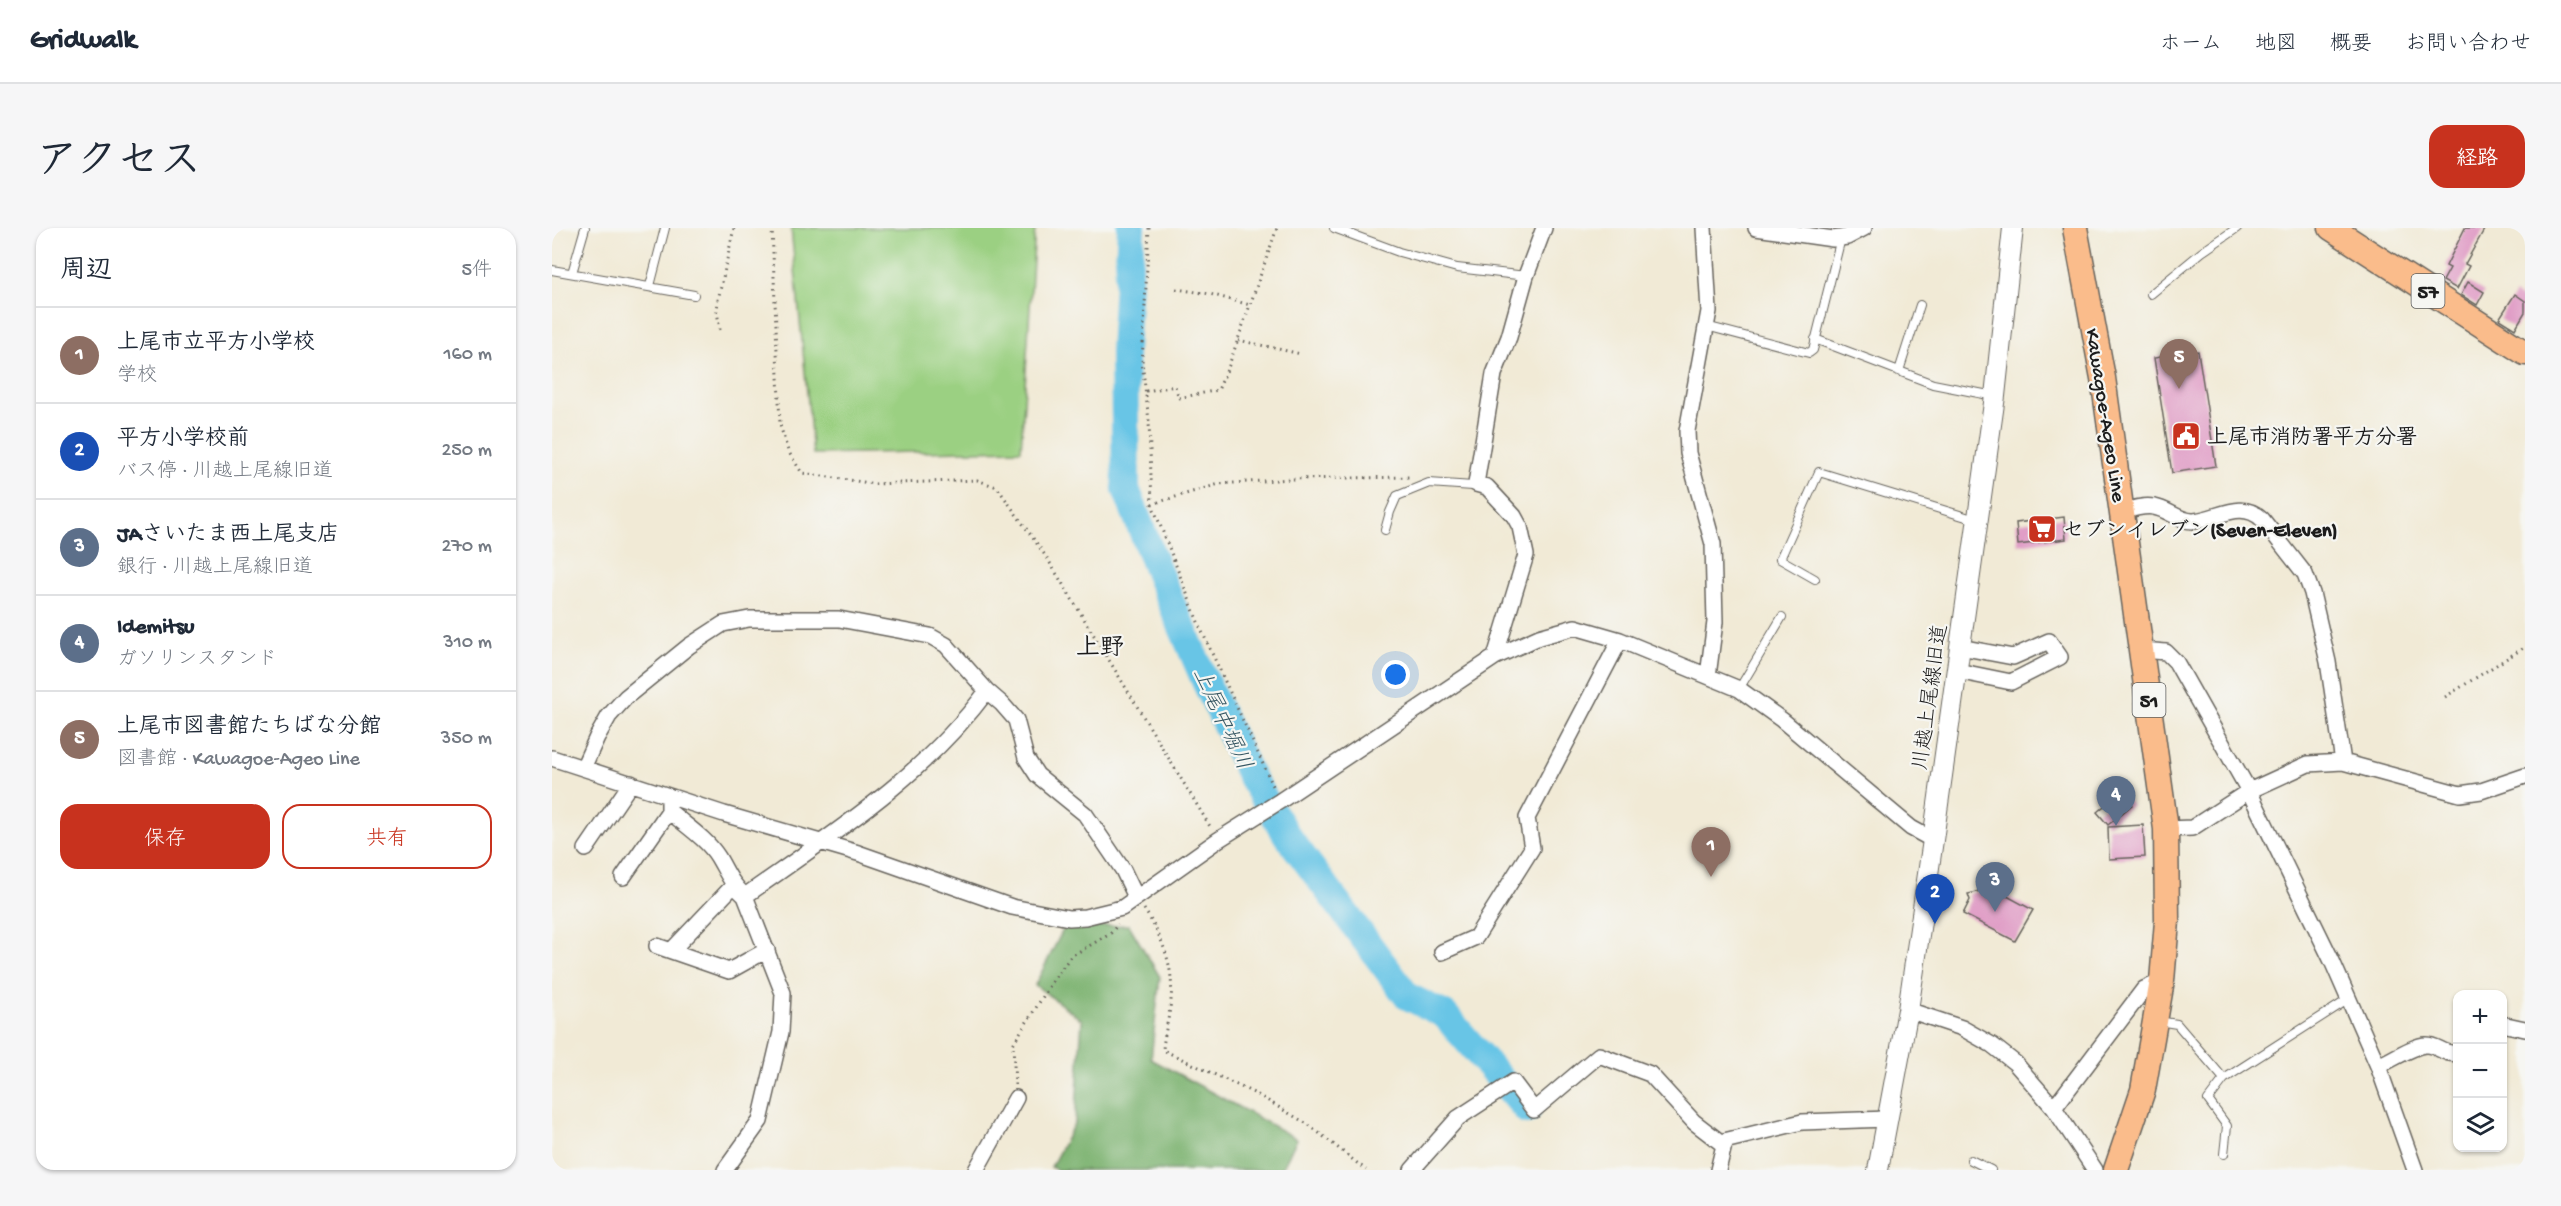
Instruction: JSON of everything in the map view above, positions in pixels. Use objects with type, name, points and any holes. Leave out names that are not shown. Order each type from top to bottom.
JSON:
[{"type":"main road","name":"Kawagoe-Ageo Line","points":[[2075,228],[2103,378],[2166,829],[2167,921],[2162,981],[2142,1090],[2116,1170]]},
{"type":"main road","name":"57","points":[[2331,228],[2525,354]]},
{"type":"street","points":[[1496,657],[1526,555],[1520,527],[1514,516],[1487,487],[1476,484],[1494,374],[1509,337],[1526,276],[1544,228]]},
{"type":"street","points":[[1704,228],[1709,311],[1687,431],[1688,453],[1713,544],[1715,566],[1715,622],[1708,676]]},
{"type":"street","points":[[1756,228],[1810,237],[1841,238],[1864,228]]},
{"type":"street","name":"川越上尾線旧道","points":[[1878,1170],[1908,1010],[1933,840],[1995,396],[2013,228]]},
{"type":"street","points":[[2122,512],[2145,506],[2154,507],[2190,521],[2238,509],[2256,513],[2262,519],[2305,574],[2312,592],[2328,662],[2343,762]]},
{"type":"street","points":[[582,768],[588,752],[605,723],[626,697],[689,646],[723,624],[749,619],[839,618],[930,636],[946,645],[1016,720],[1026,758],[1037,775],[1085,814],[1123,870],[1136,897]]},
{"type":"street","points":[[552,758],[631,783],[669,804],[858,853],[1012,907],[1040,913],[1084,917],[1122,908],[1218,840],[1273,806],[1496,657],[1539,637],[1575,627],[1620,640],[1739,689],[1782,720],[1911,828],[1933,840]]},
{"type":"street","points":[[1442,952],[1476,937],[1532,848],[1527,818],[1620,640]]},
{"type":"street","points":[[1957,671],[2011,682],[2060,657],[2049,641],[2013,657],[1960,647]]},
{"type":"street","points":[[2142,650],[2166,652],[2176,662],[2249,791],[2349,999],[2378,1066],[2415,1170]]},
{"type":"street","points":[[673,949],[739,891],[820,843],[911,775],[949,739],[987,691]]},
{"type":"street","points":[[2166,829],[2192,828],[2249,791],[2308,764],[2343,762],[2460,794],[2481,791],[2525,776]]},
{"type":"street","points":[[586,849],[631,783]]},
{"type":"street","points":[[622,877],[669,804]]},
{"type":"street","points":[[669,804],[717,856],[739,891],[767,950],[783,993],[781,1032],[760,1121],[725,1170]]},
{"type":"street","points":[[657,946],[673,949],[729,971],[767,950]]},
{"type":"street","points":[[2054,1108],[2144,989],[2162,981]]},
{"type":"street","points":[[1908,1010],[1962,1028],[1992,1045],[2016,1063],[2054,1108],[2095,1170]]},
{"type":"street","points":[[2507,1025],[2525,1029]]},
{"type":"street","points":[[2378,1066],[2427,1044],[2449,1054],[2453,1054]]},
{"type":"street","points":[[1412,1170],[1458,1118],[1513,1082],[1534,1110],[1599,1055],[1650,1074],[1694,1122],[1720,1142],[1802,1122],[1888,1119]]},
{"type":"street","points":[[976,1170],[1016,1098]]},
{"type":"street","points":[[1718,1170],[1725,1141]]},
{"type":"lane","points":[[572,273],[585,228]]},
{"type":"lane","points":[[650,286],[665,228]]},
{"type":"lane","points":[[1334,228],[1399,252],[1457,268],[1526,276]]},
{"type":"lane","points":[[2151,294],[2202,252],[2236,228]]},
{"type":"lane","points":[[1706,326],[1809,353],[1813,350],[1841,238]]},
{"type":"lane","points":[[552,270],[694,295]]},
{"type":"lane","points":[[1899,371],[1920,305]]},
{"type":"lane","points":[[1815,339],[1944,386],[1995,396]]},
{"type":"lane","points":[[1815,579],[1780,559],[1819,472],[1978,520]]},
{"type":"lane","points":[[1386,530],[1397,496],[1429,483],[1473,486],[1476,484]]},
{"type":"lane","points":[[1739,689],[1782,617]]},
{"type":"lane","points":[[2224,1154],[2227,1126],[2208,1100],[2224,1079],[2349,999]]},
{"type":"lane","points":[[2156,1021],[2177,1024],[2224,1079]]},
{"type":"lane","points":[[1971,1160],[1991,1170]]},
{"type":"path","points":[[720,330],[718,300],[734,228]]},
{"type":"path","points":[[772,228],[780,425],[788,451],[802,473],[876,484],[977,480],[997,487],[1047,558],[1218,840]]},
{"type":"path","points":[[1149,228],[1142,362],[1149,421],[1152,504],[1273,806]]},
{"type":"path","points":[[1146,391],[1175,386],[1179,398],[1218,390],[1277,228]]},
{"type":"path","points":[[1176,290],[1210,294],[1250,305]]},
{"type":"path","points":[[1238,340],[1301,354]]},
{"type":"path","points":[[1152,504],[1219,484],[1290,479],[1407,476],[1424,479],[1429,483]]},
{"type":"path","points":[[2445,697],[2525,647]]},
{"type":"path","points":[[1136,897],[1163,944],[1170,966],[1172,984],[1163,1050],[1258,1095],[1309,1125],[1366,1170]]},
{"type":"path","points":[[1016,1098],[1013,1044],[1071,956],[1110,934],[1122,917],[1122,908]]},
{"type":"green space","points":[[791,228],[1035,228],[1021,450],[813,454]]},
{"type":"green space","points":[[1129,925],[1160,977],[1151,1059],[1297,1139],[1281,1170],[1057,1170],[1051,1167],[1075,1122],[1082,1020],[1035,985],[1064,928]]},
{"type":"building","points":[[2465,228],[2485,228],[2465,264],[2469,266],[2457,289],[2443,281],[2450,268],[2446,266]]},
{"type":"building","points":[[2468,282],[2484,292],[2477,305],[2461,295]]},
{"type":"building","points":[[2515,294],[2525,301],[2525,312],[2515,329],[2499,319]]},
{"type":"building","points":[[2198,351],[2216,466],[2172,473],[2154,358]]},
{"type":"building","points":[[2064,517],[2066,539],[2018,545],[2016,523]]},
{"type":"building","points":[[2121,792],[2132,805],[2108,825],[2097,812]]},
{"type":"building","points":[[2143,825],[2145,857],[2109,859],[2108,827]]},
{"type":"building","points":[[1983,883],[2033,910],[2015,941],[1963,914],[1970,900],[1968,894],[1977,892]]},
{"type":"waterway","name":"上尾中堀川","points":[[1131,228],[1124,352],[1126,489],[1159,574],[1206,683],[1251,777],[1286,834],[1407,996],[1445,1015],[1527,1110]]},
{"type":"place","name":"上尾市図書館たちばな分館","points":[[2179,389]]},
{"type":"place","name":"上尾市消防署平方分署","points":[[2186,436]]},
{"type":"place","name":"セブンイレブン(Seven-Eleven)","points":[[2042,529]]},
{"type":"place","name":"Idemitsu","points":[[2116,826]]},
{"type":"place","name":"上尾市立平方小学校","points":[[1711,877]]},
{"type":"place","name":"JAさいたま西上尾支店","points":[[1995,912]]},
{"type":"place","name":"平方小学校前","points":[[1935,924]]},
{"type":"district","name":"上野","points":[[1100,646]]}]
